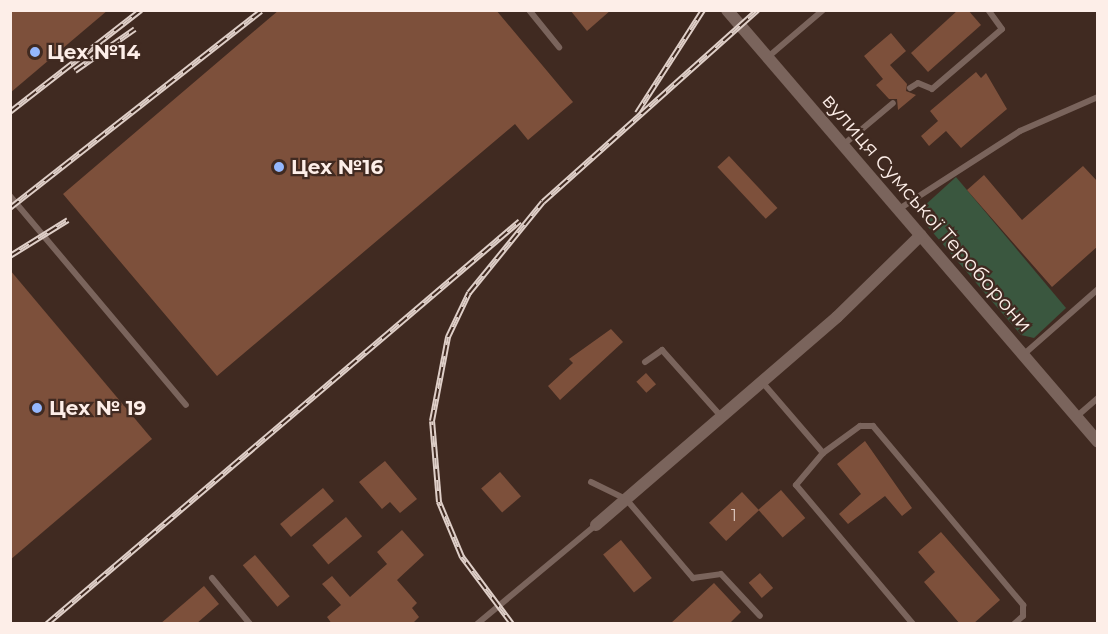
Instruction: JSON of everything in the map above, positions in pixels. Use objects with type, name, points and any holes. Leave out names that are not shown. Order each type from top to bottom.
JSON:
[{"type":"street","name":"вулиця Сумської Тероборони","points":[[727,10],[1098,442]]},
{"type":"street","points":[[596,525],[719,414],[762,382],[921,235]]},
{"type":"lane","points":[[529,10],[559,47]]},
{"type":"lane","points":[[768,57],[823,10]]},
{"type":"lane","points":[[910,88],[918,83],[932,89],[1002,29],[988,10]]},
{"type":"lane","points":[[899,209],[1020,130],[1098,97]]},
{"type":"lane","points":[[843,145],[893,103]]},
{"type":"lane","points":[[10,196],[186,405]]},
{"type":"lane","points":[[1023,355],[1098,289]]},
{"type":"lane","points":[[645,362],[662,350],[719,414]]},
{"type":"lane","points":[[762,382],[824,453]]},
{"type":"lane","points":[[1076,417],[1098,398]]},
{"type":"lane","points":[[913,624],[796,485],[824,453],[860,426],[873,426],[1023,605],[1023,616],[1014,624]]},
{"type":"lane","points":[[591,482],[626,499],[693,578],[721,574],[760,616]]},
{"type":"lane","points":[[477,624],[596,525]]},
{"type":"lane","points":[[212,578],[250,624]]},
{"type":"green space","points":[[956,177],[1066,308],[1034,338],[1021,335],[922,220],[924,206]]},
{"type":"building","name":"Цех №14","points":[[10,10],[108,10],[10,93]]},
{"type":"building","name":"Цех №16","points":[[279,10],[496,10],[573,102],[528,140],[515,124],[217,376],[63,194]]},
{"type":"building","points":[[570,10],[611,10],[587,31]]},
{"type":"building","points":[[958,10],[968,10],[981,25],[928,72],[911,53]]},
{"type":"building","points":[[891,33],[906,51],[890,65],[907,84],[906,91],[916,95],[898,110],[897,99],[889,99],[876,85],[883,79],[864,56]]},
{"type":"building","points":[[976,72],[981,78],[986,73],[1007,109],[961,148],[946,131],[929,146],[921,136],[938,121],[930,111]]},
{"type":"building","points":[[729,156],[777,208],[766,219],[717,167]]},
{"type":"building","points":[[1083,166],[1098,182],[1098,246],[1052,287],[967,190],[984,175],[1022,220]]},
{"type":"building","points":[[10,270],[152,439],[10,560]]},
{"type":"building","points":[[611,329],[623,342],[560,400],[548,386],[573,363],[569,359]]},
{"type":"building","points":[[646,373],[656,384],[646,393],[636,382]]},
{"type":"building","points":[[865,441],[912,508],[902,516],[885,496],[848,524],[839,514],[861,494],[837,464]]},
{"type":"building","points":[[385,461],[417,499],[400,513],[390,502],[382,509],[359,482]]},
{"type":"building","points":[[500,472],[521,496],[502,513],[481,488]]},
{"type":"building","points":[[323,488],[334,501],[291,537],[280,524]]},
{"type":"building","points":[[781,490],[805,518],[783,538],[758,510]]},
{"type":"building","points":[[742,492],[759,510],[726,541],[709,523]]},
{"type":"building","points":[[346,517],[362,536],[328,564],[312,545]]},
{"type":"building","points":[[402,530],[424,555],[397,580],[417,603],[412,608],[419,617],[412,624],[332,624],[327,617],[341,605],[322,584],[332,576],[350,597],[387,564],[377,552]]},
{"type":"building","points":[[941,532],[1000,600],[973,624],[960,624],[924,582],[935,572],[918,552]]},
{"type":"building","points":[[621,540],[652,578],[634,593],[603,554]]},
{"type":"building","points":[[255,555],[290,596],[277,607],[243,565]]},
{"type":"building","points":[[760,573],[773,588],[762,598],[749,583]]},
{"type":"building","points":[[714,583],[741,612],[729,624],[670,624]]},
{"type":"building","points":[[204,586],[219,604],[196,624],[160,624]]},
{"type":"railway","points":[[10,112],[141,10]]},
{"type":"railway","points":[[637,113],[703,10]]},
{"type":"railway","points":[[512,624],[462,557],[439,502],[432,421],[448,337],[469,293],[543,202],[758,10]]},
{"type":"railway","points":[[10,208],[261,11]]},
{"type":"railway","points":[[75,71],[135,29]]},
{"type":"railway","points":[[10,256],[68,220]]},
{"type":"railway","points":[[47,624],[520,221]]},
{"type":"place","name":"Цех №14","points":[[35,52]]},
{"type":"place","name":"Цех №16","points":[[279,167]]},
{"type":"place","name":"Цех № 19","points":[[37,408]]}]
